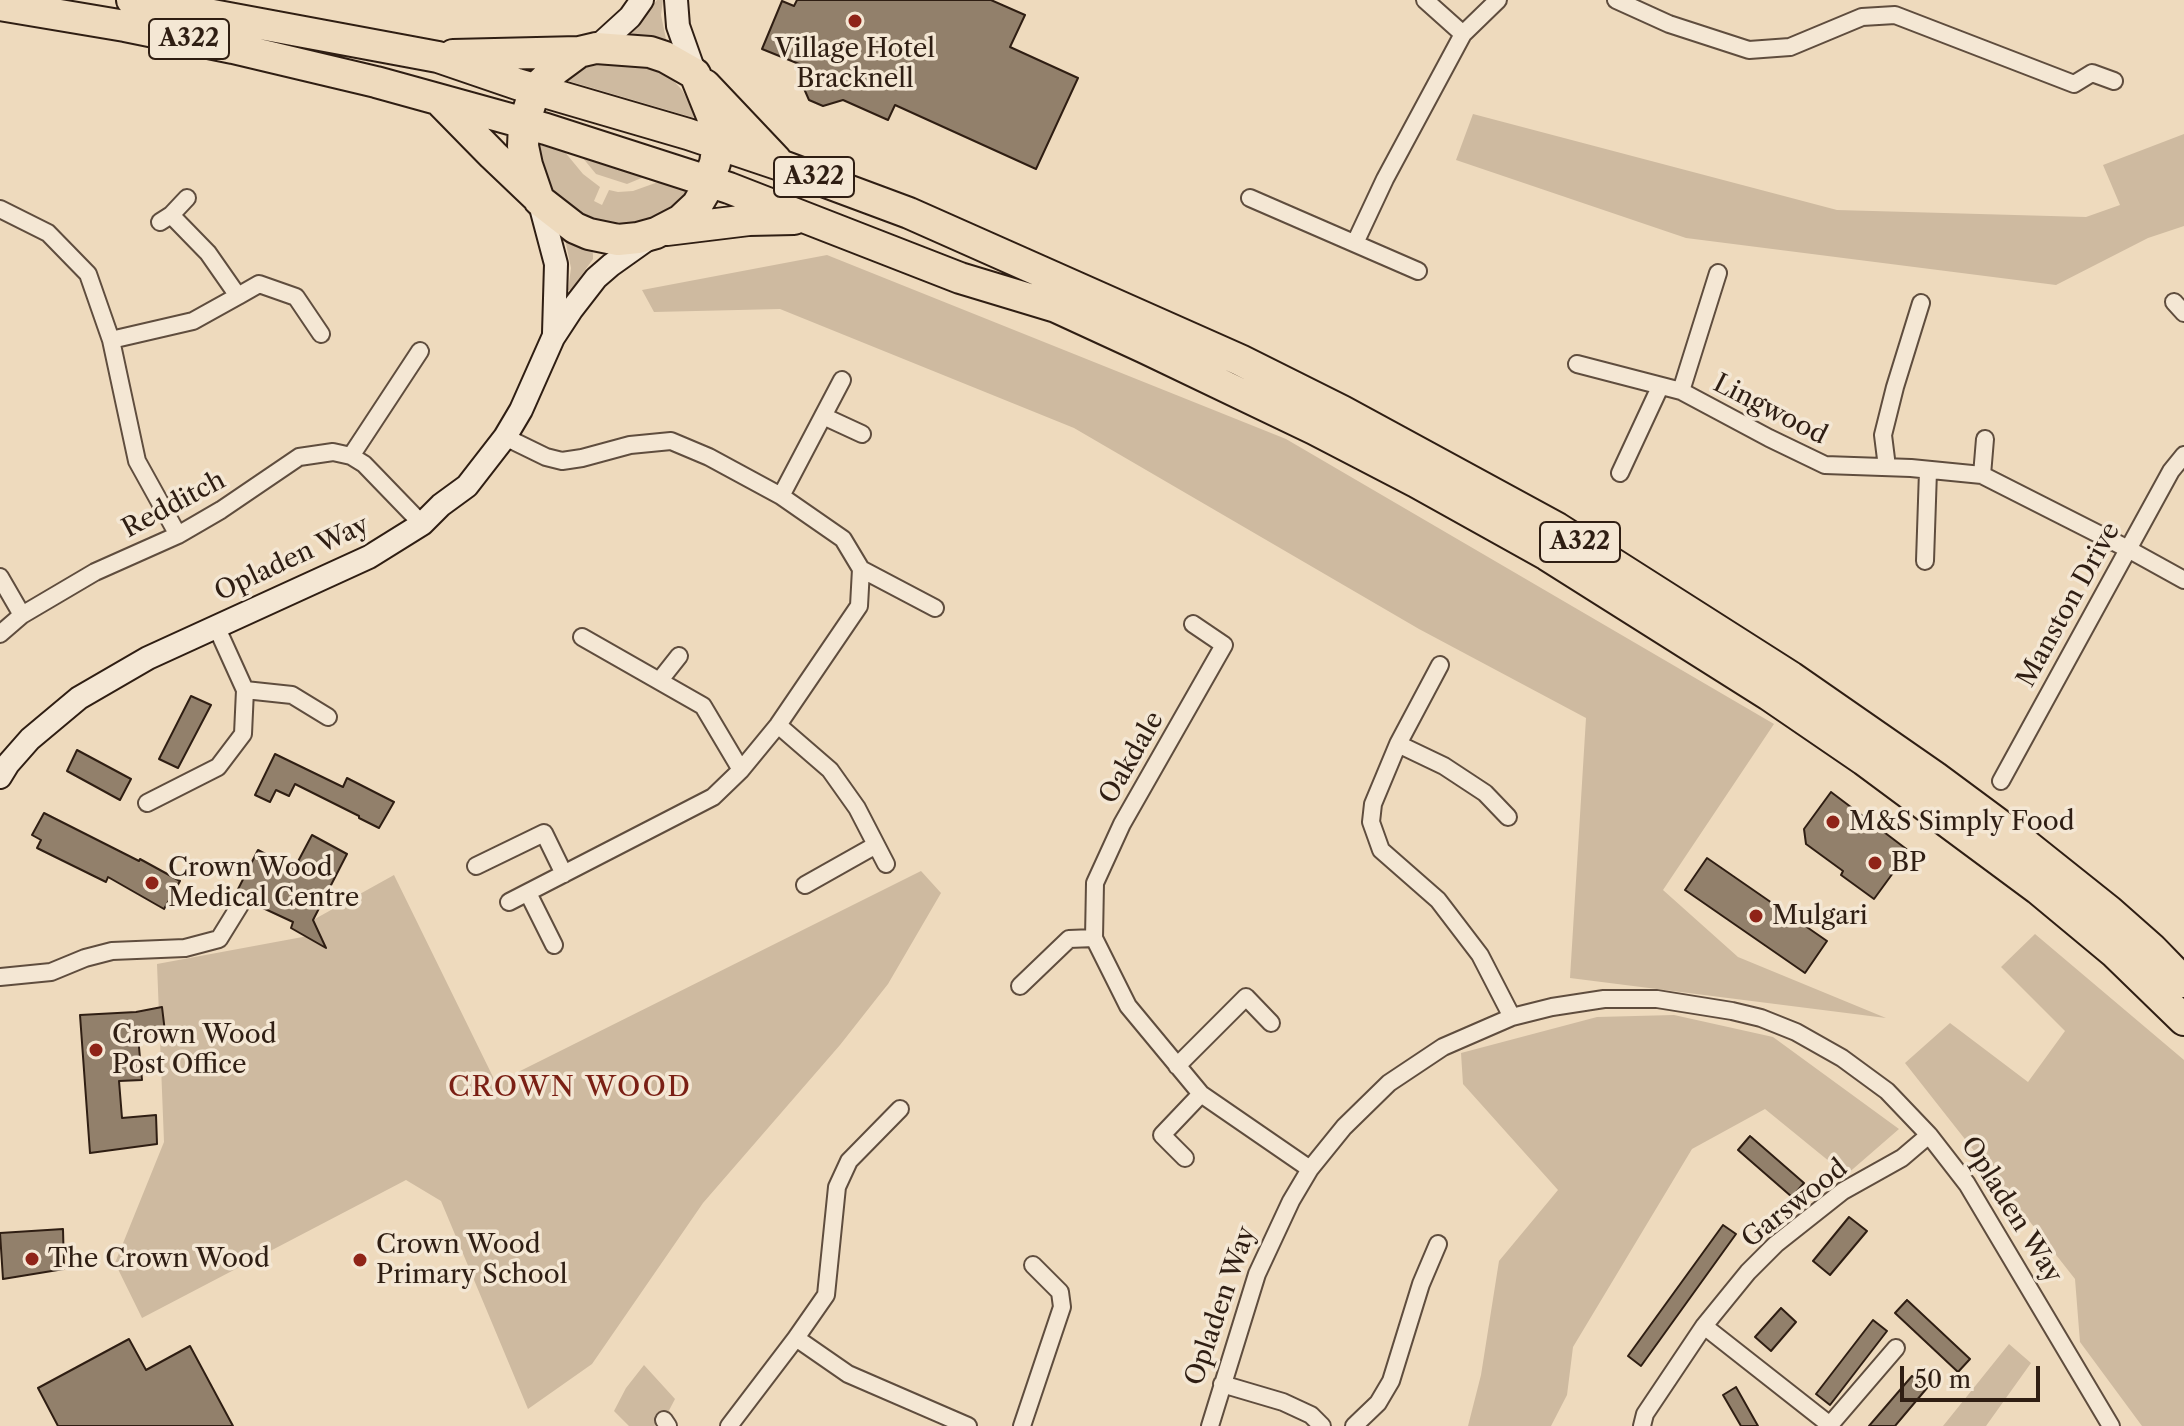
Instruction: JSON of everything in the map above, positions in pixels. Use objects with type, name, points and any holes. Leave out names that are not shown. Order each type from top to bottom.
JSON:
[{"type":"highway","name":"A322","points":[[132,0],[438,57],[718,144],[909,213],[1240,360],[1342,411],[1557,528],[1753,652],[1935,777],[2020,840],[2098,902],[2184,982]]},
{"type":"highway","name":"A322","points":[[0,5],[233,48],[355,76],[546,129],[709,181],[960,278],[1056,307],[1314,429],[1416,482],[1547,555],[1769,695],[1927,806],[2071,915],[2184,1020]]},
{"type":"highway","name":"A322","points":[[438,57],[587,50]]},
{"type":"highway","points":[[440,100],[538,199],[575,228],[618,240],[660,232],[681,220],[697,205],[709,181],[718,144],[712,116],[697,76],[650,52],[587,50],[535,89],[524,124],[523,146],[538,199]]},
{"type":"highway","name":"A322","points":[[697,76],[780,165]]},
{"type":"highway","name":"A322","points":[[660,232],[749,220],[808,219]]},
{"type":"street","points":[[587,50],[630,17],[642,0]]},
{"type":"street","points":[[676,0],[678,26],[697,76]]},
{"type":"street","points":[[1425,0],[1463,34]]},
{"type":"street","points":[[1355,243],[1385,179],[1463,34],[1498,0]]},
{"type":"street","points":[[1616,0],[1669,24],[1749,50],[1790,47],[1862,17],[1895,15],[2074,84],[2092,73],[2114,81]]},
{"type":"street","points":[[187,198],[166,219],[208,253],[238,296]]},
{"type":"street","points":[[1250,198],[1418,271]]},
{"type":"street","name":"Opladen Way","points":[[538,199],[556,264],[553,338]]},
{"type":"street","points":[[0,209],[48,233],[88,274],[111,340],[137,461],[178,535]]},
{"type":"street","name":"Opladen Way","points":[[0,777],[30,739],[79,698],[148,658],[369,557],[422,524],[467,486],[505,437],[521,410],[553,338],[596,278],[660,232]]},
{"type":"street","name":"Lingwood","points":[[1681,391],[1718,273]]},
{"type":"street","points":[[111,340],[193,321],[259,284],[296,297],[321,334]]},
{"type":"street","points":[[1887,467],[1883,435],[1921,303]]},
{"type":"street","points":[[420,351],[351,456],[364,464],[422,524]]},
{"type":"street","name":"Lingwood","points":[[1577,364],[1681,391],[1825,465],[1911,468],[1982,475],[2184,580]]},
{"type":"street","points":[[781,496],[842,380]]},
{"type":"street","points":[[1620,473],[1660,387]]},
{"type":"street","points":[[823,416],[862,434]]},
{"type":"street","points":[[505,437],[546,457],[562,461],[630,445],[671,441],[709,457],[781,496],[843,539],[861,569],[935,608]]},
{"type":"street","points":[[1982,475],[1985,439]]},
{"type":"street","name":"Redditch","points":[[0,634],[22,615],[95,572],[178,535],[221,510],[299,457],[333,452],[351,456]]},
{"type":"street","name":"Manston Drive","points":[[2001,781],[2171,471],[2184,455]]},
{"type":"street","points":[[1925,561],[1928,471]]},
{"type":"street","points":[[509,902],[713,797],[741,770],[778,725],[859,606],[861,569]]},
{"type":"street","points":[[0,577],[22,615]]},
{"type":"street","name":"Oakdale","points":[[1193,624],[1224,645],[1122,824],[1095,883],[1094,938],[1128,1006],[1201,1094],[1310,1169]]},
{"type":"street","points":[[147,803],[218,767],[243,734],[245,690],[216,626]]},
{"type":"street","points":[[582,637],[703,706],[741,770]]},
{"type":"street","points":[[660,680],[679,656]]},
{"type":"street","points":[[1440,665],[1398,744],[1373,804],[1371,822],[1381,850],[1438,900],[1480,955],[1512,1017]]},
{"type":"street","points":[[245,690],[292,695],[328,717]]},
{"type":"street","points":[[778,725],[830,770],[857,808],[886,864]]},
{"type":"street","points":[[1398,744],[1444,766],[1475,786],[1508,817]]},
{"type":"street","points":[[476,866],[544,833],[564,874]]},
{"type":"street","points":[[805,885],[876,845]]},
{"type":"street","points":[[528,893],[554,945]]},
{"type":"street","points":[[0,977],[51,972],[112,951],[185,948],[219,939],[240,905]]},
{"type":"street","points":[[1020,986],[1069,939],[1094,938]]},
{"type":"street","points":[[1177,1066],[1246,997],[1271,1023]]},
{"type":"street","name":"Opladen Way","points":[[1210,1426],[1257,1274],[1291,1201],[1310,1169],[1344,1127],[1389,1083],[1443,1047],[1512,1017],[1604,999],[1657,999],[1693,1003],[1761,1018],[1796,1032],[1842,1058],[1887,1091],[1929,1135],[1967,1184],[2111,1426]]},
{"type":"street","points":[[1185,1158],[1162,1135],[1201,1094]]},
{"type":"street","points":[[729,1426],[826,1295],[837,1187],[849,1161],[900,1109]]},
{"type":"street","name":"Garswood","points":[[1642,1426],[1645,1414],[1704,1326],[1748,1272],[1776,1244],[1843,1191],[1902,1158],[1929,1135]]},
{"type":"street","points":[[1354,1426],[1378,1403],[1391,1381],[1421,1284],[1438,1244]]},
{"type":"street","points":[[1022,1426],[1062,1307],[1060,1292],[1033,1265]]},
{"type":"street","points":[[1704,1326],[1830,1426],[1896,1348]]},
{"type":"street","points":[[796,1338],[848,1374],[968,1426]]},
{"type":"street","points":[[1222,1384],[1283,1402],[1311,1415],[1322,1426]]},
{"type":"shaded area","points":[[657,0],[663,0],[661,15],[667,44],[633,38],[632,32]]},
{"type":"shaded area","points":[[631,61],[671,78],[682,90],[698,119],[565,80],[583,68]]},
{"type":"shaded area","points":[[1473,114],[1837,210],[2086,217],[2120,205],[2103,165],[2184,134],[2184,226],[2148,238],[2056,285],[1686,238],[1456,160]]},
{"type":"shaded area","points":[[535,144],[564,151],[583,174],[600,187],[594,201],[602,205],[609,190],[633,191],[661,181],[687,190],[675,206],[638,225],[611,227],[587,222],[553,195]]},
{"type":"shaded area","points":[[582,157],[644,177],[627,184],[596,174]]},
{"type":"shaded area","points":[[565,239],[592,248],[593,255],[571,290],[568,290],[571,268]]},
{"type":"shaded area","points":[[827,255],[1286,439],[1774,724],[1663,890],[1738,957],[1886,1018],[1570,978],[1586,718],[1419,629],[1074,428],[780,309],[654,312],[642,290]]},
{"type":"shaded area","points":[[921,871],[941,893],[888,984],[840,1045],[703,1203],[592,1364],[528,1409],[441,1201],[406,1180],[142,1318],[115,1263],[164,1142],[157,964],[308,936],[313,920],[394,875],[496,1083]]},
{"type":"shaded area","points":[[2035,934],[2184,1060],[2184,1426],[2142,1426],[2080,1342],[2075,1279],[1905,1063],[1950,1023],[2028,1082],[2065,1031],[2001,967]]},
{"type":"shaded area","points":[[1674,1015],[1773,1037],[1899,1129],[1846,1175],[1765,1109],[1692,1149],[1573,1347],[1567,1395],[1551,1426],[1468,1426],[1481,1375],[1499,1261],[1558,1190],[1463,1084],[1461,1053],[1597,1017]]},
{"type":"shaded area","points":[[2009,1344],[2031,1363],[1986,1426],[1943,1426]]},
{"type":"shaded area","points":[[644,1365],[675,1399],[664,1420],[654,1426],[629,1426],[614,1411],[626,1388]]},
{"type":"building","points":[[797,0],[991,0],[1025,15],[1010,47],[1078,78],[1036,169],[895,105],[888,120],[843,100],[823,106],[809,100],[802,84],[809,68],[762,49],[782,1],[794,6]]},
{"type":"building","points":[[191,696],[211,705],[178,768],[159,759]]},
{"type":"building","points":[[77,750],[131,779],[120,800],[67,771]]},
{"type":"building","points":[[275,754],[343,787],[347,778],[394,802],[379,828],[295,784],[289,796],[276,790],[270,802],[255,795]]},
{"type":"building","points":[[1831,792],[1909,851],[1874,899],[1806,844],[1804,829]]},
{"type":"building","points":[[44,813],[180,881],[164,909],[108,877],[106,882],[37,848],[41,840],[32,835]]},
{"type":"building","points":[[312,835],[347,854],[313,920],[326,948],[291,928],[293,922],[250,902],[245,895],[235,895],[258,850],[294,869]]},
{"type":"building","name":"Mulgari","points":[[1707,858],[1827,941],[1805,973],[1685,890]]},
{"type":"building","points":[[162,1007],[165,1032],[138,1036],[142,1080],[119,1081],[122,1118],[156,1115],[157,1144],[90,1153],[80,1015],[136,1012]]},
{"type":"building","points":[[1750,1136],[1804,1183],[1792,1197],[1738,1150]]},
{"type":"building","points":[[1849,1217],[1867,1231],[1830,1275],[1813,1261]]},
{"type":"building","points":[[1723,1225],[1736,1234],[1641,1366],[1628,1356]]},
{"type":"building","name":"The Crown Wood","points":[[63,1229],[64,1269],[3,1279],[0,1233]]},
{"type":"building","points":[[1907,1300],[1970,1359],[1958,1372],[1895,1313]]},
{"type":"building","points":[[1781,1308],[1796,1322],[1771,1351],[1755,1337]]},
{"type":"building","points":[[1873,1320],[1887,1331],[1830,1405],[1816,1394]]},
{"type":"building","points":[[129,1339],[146,1370],[190,1346],[233,1426],[58,1426],[38,1388]]},
{"type":"building","points":[[1912,1376],[1927,1388],[1895,1426],[1869,1426]]},
{"type":"building","points":[[1736,1387],[1758,1426],[1741,1426],[1723,1395]]},
{"type":"place","name":"Village Hotel Bracknell","points":[[855,21]]},
{"type":"place","name":"M&S Simply Food","points":[[1833,822]]},
{"type":"place","name":"BP","points":[[1875,863]]},
{"type":"place","name":"Crown Wood Medical Centre","points":[[152,883]]},
{"type":"place","name":"Mulgari","points":[[1756,916]]},
{"type":"place","name":"Crown Wood Post Office","points":[[96,1050]]},
{"type":"place","name":"The Crown Wood","points":[[32,1259]]},
{"type":"place","name":"Crown Wood Primary School","points":[[360,1260]]},
{"type":"district","name":"CROWN WOOD","points":[[570,1088]]}]
